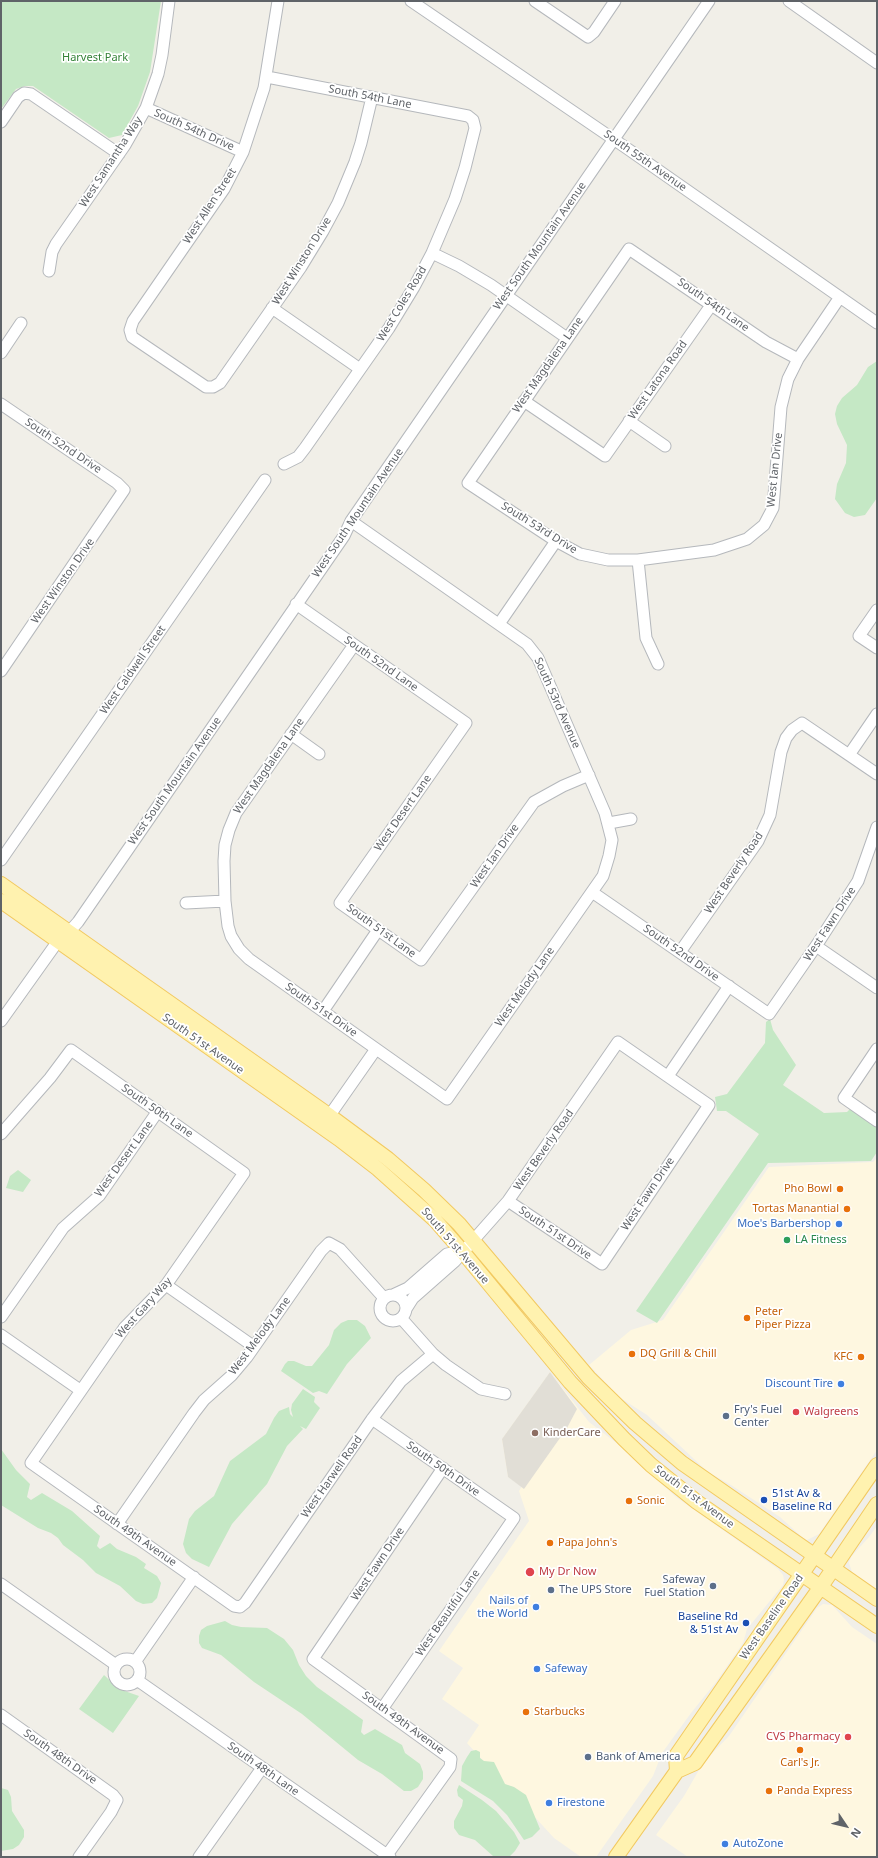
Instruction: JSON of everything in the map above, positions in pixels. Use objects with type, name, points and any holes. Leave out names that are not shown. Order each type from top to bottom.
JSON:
[{"type":"main road","name":"South 51st Avenue","points":[[1,884],[378,1151],[443,1208],[474,1241],[589,1378],[635,1423],[682,1463],[877,1599]]},
{"type":"main road","name":"South 51st Avenue","points":[[1,901],[322,1127],[394,1182],[430,1215],[462,1251],[570,1382],[624,1439],[680,1490],[877,1626]]},
{"type":"main road","name":"West Baseline Road","points":[[677,1772],[676,1756],[877,1465]]},
{"type":"main road","name":"West Baseline Road","points":[[616,1857],[677,1772],[695,1763],[820,1588],[877,1504]]},
{"type":"street","name":"West Samantha Way","points":[[49,271],[52,252],[56,244],[119,154],[146,108],[158,74],[169,1]]},
{"type":"street","name":"West Allen Street","points":[[213,387],[206,388],[132,337],[130,330],[133,321],[224,189],[243,152],[259,108],[267,77],[278,1]]},
{"type":"street","name":"South 55th Avenue","points":[[411,1],[613,139],[877,323]]},
{"type":"street","points":[[535,1],[588,37],[594,32],[615,1]]},
{"type":"street","name":"West South Mountain Avenue","points":[[1,1021],[58,941],[69,932],[344,536],[351,521],[709,1]]},
{"type":"street","points":[[788,1],[877,63]]},
{"type":"street","name":"South 54th Lane","points":[[267,77],[468,116],[473,120]]},
{"type":"street","points":[[1,122],[18,97],[24,93],[31,94],[119,154]]},
{"type":"street","name":"West Winston Drive","points":[[213,387],[220,383],[323,231],[338,203],[361,143],[372,97]]},
{"type":"street","name":"South 54th Drive","points":[[146,108],[243,152]]},
{"type":"street","name":"West Coles Road","points":[[284,464],[298,457],[305,448],[401,309],[432,254],[446,223],[465,168],[475,128],[473,120]]},
{"type":"street","name":"South 54th Lane","points":[[630,249],[766,342],[798,359]]},
{"type":"street","name":"West Magdalena Lane","points":[[468,483],[630,249]]},
{"type":"street","points":[[432,254],[459,266],[506,295],[567,338]]},
{"type":"street","name":"West Ian Drive","points":[[638,560],[714,550],[747,539],[764,525],[773,508],[781,406],[788,379],[798,359],[840,297]]},
{"type":"street","name":"West Latona Road","points":[[524,401],[605,456],[712,304]]},
{"type":"street","points":[[272,308],[360,369]]},
{"type":"street","points":[[1,353],[21,323]]},
{"type":"street","name":"South 52nd Drive","points":[[1,404],[117,483],[124,490]]},
{"type":"street","points":[[629,422],[665,446]]},
{"type":"street","name":"West Caldwell Street","points":[[1,860],[265,480]]},
{"type":"street","name":"South 53rd Drive","points":[[468,483],[556,541],[580,554],[608,560],[638,560]]},
{"type":"street","name":"West Winston Drive","points":[[1,671],[124,490]]},
{"type":"street","name":"South 53rd Avenue","points":[[351,521],[527,644],[538,658],[609,823],[612,840],[603,876]]},
{"type":"street","points":[[499,624],[556,541]]},
{"type":"street","points":[[638,560],[646,638],[658,664]]},
{"type":"street","name":"South 52nd Lane","points":[[296,604],[466,723]]},
{"type":"street","points":[[877,610],[860,636],[877,648]]},
{"type":"street","name":"West Magdalena Lane","points":[[225,901],[225,845],[228,830],[236,813],[354,645]]},
{"type":"street","points":[[877,714],[849,755],[877,774]]},
{"type":"street","name":"West Desert Lane","points":[[340,902],[466,723]]},
{"type":"street","name":"West Beverly Road","points":[[680,952],[758,841],[770,815],[781,752],[786,738],[792,730],[802,723],[849,755]]},
{"type":"street","points":[[291,734],[319,754]]},
{"type":"street","name":"West Ian Drive","points":[[421,960],[534,802],[563,786],[589,775]]},
{"type":"street","points":[[609,823],[631,819]]},
{"type":"street","name":"West Fawn Drive","points":[[769,1014],[816,946],[858,881],[877,827]]},
{"type":"street","name":"West Melody Lane","points":[[447,1098],[603,876]]},
{"type":"street","name":"South 52nd Drive","points":[[592,892],[769,1014]]},
{"type":"street","points":[[186,902],[225,901]]},
{"type":"street","name":"South 51st Drive","points":[[225,901],[228,926],[231,936],[239,949],[257,965],[447,1098]]},
{"type":"street","name":"South 51st Lane","points":[[340,902],[421,960]]},
{"type":"street","points":[[323,1011],[378,930]]},
{"type":"street","points":[[816,946],[877,988]]},
{"type":"street","points":[[668,1076],[729,986]]},
{"type":"street","name":"West Beverly Road","points":[[403,1314],[413,1298],[455,1261],[462,1251],[474,1241],[508,1201],[618,1042],[668,1076]]},
{"type":"street","points":[[322,1127],[376,1049]]},
{"type":"street","points":[[877,1049],[844,1098],[877,1121]]},
{"type":"street","name":"South 50th Lane","points":[[1,1134],[50,1078],[71,1050],[244,1173]]},
{"type":"street","name":"West Fawn Drive","points":[[602,1264],[709,1105],[668,1076]]},
{"type":"street","name":"West Desert Lane","points":[[1,1317],[63,1228],[99,1196],[158,1112]]},
{"type":"street","name":"West Gary Way","points":[[31,1463],[125,1327],[166,1285],[244,1173]]},
{"type":"street","name":"South 51st Drive","points":[[508,1201],[602,1264]]},
{"type":"street","name":"West Melody Lane","points":[[117,1524],[194,1413],[204,1400],[231,1376],[321,1251],[329,1243],[340,1249],[389,1296]]},
{"type":"street","name":"West Beverly Road","points":[[389,1296],[408,1288],[447,1254],[462,1251]]},
{"type":"street","points":[[166,1285],[253,1346]]},
{"type":"street","points":[[403,1314],[391,1321],[383,1316],[380,1306],[389,1296],[403,1299],[403,1314],[433,1354],[446,1365],[481,1389],[505,1394]]},
{"type":"street","points":[[1,1335],[80,1390]]},
{"type":"street","name":"West Harwell Road","points":[[240,1607],[245,1602],[372,1419],[401,1381],[433,1354]]},
{"type":"street","name":"South 50th Drive","points":[[372,1419],[514,1518]]},
{"type":"street","name":"South 49th Avenue","points":[[31,1463],[234,1606],[240,1607]]},
{"type":"street","name":"West Fawn Drive","points":[[313,1659],[443,1468]]},
{"type":"street","name":"West Beautiful Lane","points":[[382,1709],[514,1518]]},
{"type":"street","points":[[135,1662],[194,1577]]},
{"type":"street","points":[[1,1584],[116,1665]]},
{"type":"street","name":"South 49th Avenue","points":[[313,1659],[449,1757],[452,1761],[450,1767],[389,1856]]},
{"type":"street","points":[[123,1660],[135,1662],[140,1672],[137,1680],[129,1686],[119,1683],[114,1675],[116,1665],[123,1660]]},
{"type":"street","name":"South 48th Lane","points":[[137,1680],[389,1856]]},
{"type":"street","name":"South 48th Drive","points":[[1,1715],[113,1794],[117,1800],[111,1812],[79,1857]]},
{"type":"street","points":[[200,1857],[262,1768]]},
{"type":"shaded area","points":[[877,1158],[877,1450],[819,1534],[807,1540],[780,1517],[708,1472],[647,1415],[619,1397],[589,1365],[631,1330],[663,1320],[769,1167],[873,1162]]},
{"type":"shaded area","points":[[550,1372],[589,1422],[619,1445],[676,1497],[778,1569],[783,1575],[784,1580],[783,1585],[747,1629],[743,1643],[716,1682],[662,1753],[653,1776],[596,1857],[581,1857],[554,1838],[467,1743],[479,1725],[442,1699],[463,1668],[439,1651],[529,1521],[519,1491],[522,1486],[508,1477],[502,1439]]},
{"type":"shaded area","name":"KinderCare","points":[[550,1372],[577,1409],[567,1428],[524,1489],[508,1477],[502,1439]]},
{"type":"shaded area","points":[[877,1526],[877,1591],[852,1572],[849,1563],[851,1557]]},
{"type":"shaded area","points":[[823,1604],[832,1605],[852,1627],[877,1644],[877,1857],[688,1857],[656,1835],[684,1796],[703,1763],[729,1736],[817,1608]]},
{"type":"green space","name":"Harvest Park","points":[[1,1],[161,1],[150,72],[138,106],[122,135],[109,138],[33,86],[25,86],[16,89],[1,109]]},
{"type":"green space","points":[[877,361],[877,498],[865,515],[854,517],[845,513],[835,499],[837,484],[846,463],[847,445],[837,424],[835,414],[837,406],[842,398],[857,385],[868,367]]},
{"type":"green space","points":[[770,1019],[773,1030],[796,1065],[783,1085],[824,1113],[847,1112],[851,1108],[877,1125],[877,1152],[871,1161],[768,1163],[657,1323],[636,1311],[759,1134],[726,1111],[717,1111],[715,1097],[727,1094],[765,1043],[766,1022]]},
{"type":"green space","points":[[18,1170],[31,1180],[23,1192],[6,1188],[10,1176]]},
{"type":"green space","points":[[348,1320],[357,1320],[365,1326],[371,1338],[347,1364],[327,1394],[319,1391],[313,1393],[281,1371],[288,1361],[294,1361],[306,1366],[312,1366],[329,1345],[334,1330],[341,1323]]},
{"type":"green space","points":[[303,1389],[315,1397],[314,1402],[320,1408],[306,1429],[300,1426],[303,1429],[287,1446],[267,1484],[232,1524],[209,1567],[192,1559],[186,1553],[183,1544],[189,1519],[195,1511],[214,1496],[230,1461],[266,1434],[279,1411],[289,1407],[290,1414],[293,1417],[291,1410],[292,1404]]},
{"type":"green space","points":[[1,1449],[16,1470],[30,1484],[27,1497],[31,1500],[42,1493],[72,1511],[100,1536],[97,1546],[100,1549],[110,1543],[117,1549],[136,1557],[146,1564],[144,1568],[157,1576],[161,1583],[157,1598],[152,1603],[143,1604],[136,1601],[120,1586],[96,1573],[51,1533],[38,1528],[1,1505]]},
{"type":"green space","points":[[225,1621],[232,1625],[241,1627],[267,1628],[284,1639],[293,1650],[299,1665],[306,1676],[317,1687],[363,1720],[361,1732],[364,1735],[375,1729],[402,1745],[405,1753],[420,1764],[423,1772],[423,1779],[418,1787],[411,1791],[404,1791],[382,1774],[358,1760],[302,1714],[254,1682],[221,1655],[202,1648],[199,1643],[201,1630],[207,1626]]},
{"type":"green space","points":[[104,1675],[119,1689],[139,1696],[113,1733],[79,1709]]},
{"type":"green space","points":[[476,1750],[480,1752],[480,1758],[484,1761],[494,1762],[505,1784],[514,1787],[526,1795],[540,1829],[532,1837],[524,1840],[507,1815],[493,1801],[461,1781],[462,1766],[471,1751]]},
{"type":"green space","points":[[459,1785],[496,1811],[514,1832],[520,1843],[509,1857],[493,1856],[475,1840],[459,1835],[454,1828],[454,1821],[462,1806],[463,1800],[458,1796],[457,1790]]},
{"type":"green space","points":[[1,1788],[8,1790],[11,1797],[12,1811],[24,1830],[24,1837],[19,1845],[13,1849],[1,1851]]},
{"type":"place","name":"Pho Bowl","points":[[840,1189]]},
{"type":"place","name":"Tortas Manantial","points":[[847,1209]]},
{"type":"place","name":"Moe's Barbershop","points":[[839,1224]]},
{"type":"place","name":"LA Fitness","points":[[787,1240]]},
{"type":"place","name":"Peter Piper Pizza","points":[[747,1318]]},
{"type":"place","name":"DQ Grill & Chill","points":[[632,1354]]},
{"type":"place","name":"KFC","points":[[861,1357]]},
{"type":"place","name":"Discount Tire","points":[[841,1384]]},
{"type":"place","name":"Walgreens","points":[[796,1412]]},
{"type":"place","name":"Fry's Fuel Center","points":[[726,1416]]},
{"type":"place","name":"KinderCare","points":[[535,1433]]},
{"type":"place","name":"51st Av & Baseline Rd","points":[[764,1500]]},
{"type":"place","name":"Sonic","points":[[629,1501]]},
{"type":"place","name":"Papa John's","points":[[550,1543]]},
{"type":"place","name":"My Dr Now","points":[[530,1572]]},
{"type":"place","name":"Safeway Fuel Station","points":[[713,1586]]},
{"type":"place","name":"The UPS Store","points":[[551,1590]]},
{"type":"place","name":"Nails of the World","points":[[536,1607]]},
{"type":"place","name":"Baseline Rd & 51st Av","points":[[746,1623]]},
{"type":"place","name":"Safeway","points":[[537,1669]]},
{"type":"place","name":"Starbucks","points":[[526,1712]]},
{"type":"place","name":"CVS Pharmacy","points":[[848,1737]]},
{"type":"place","name":"Carl's Jr.","points":[[800,1750]]},
{"type":"place","name":"Bank of America","points":[[588,1757]]},
{"type":"place","name":"Panda Express","points":[[769,1791]]},
{"type":"place","name":"Firestone","points":[[549,1803]]},
{"type":"place","name":"AutoZone","points":[[725,1844]]}]
